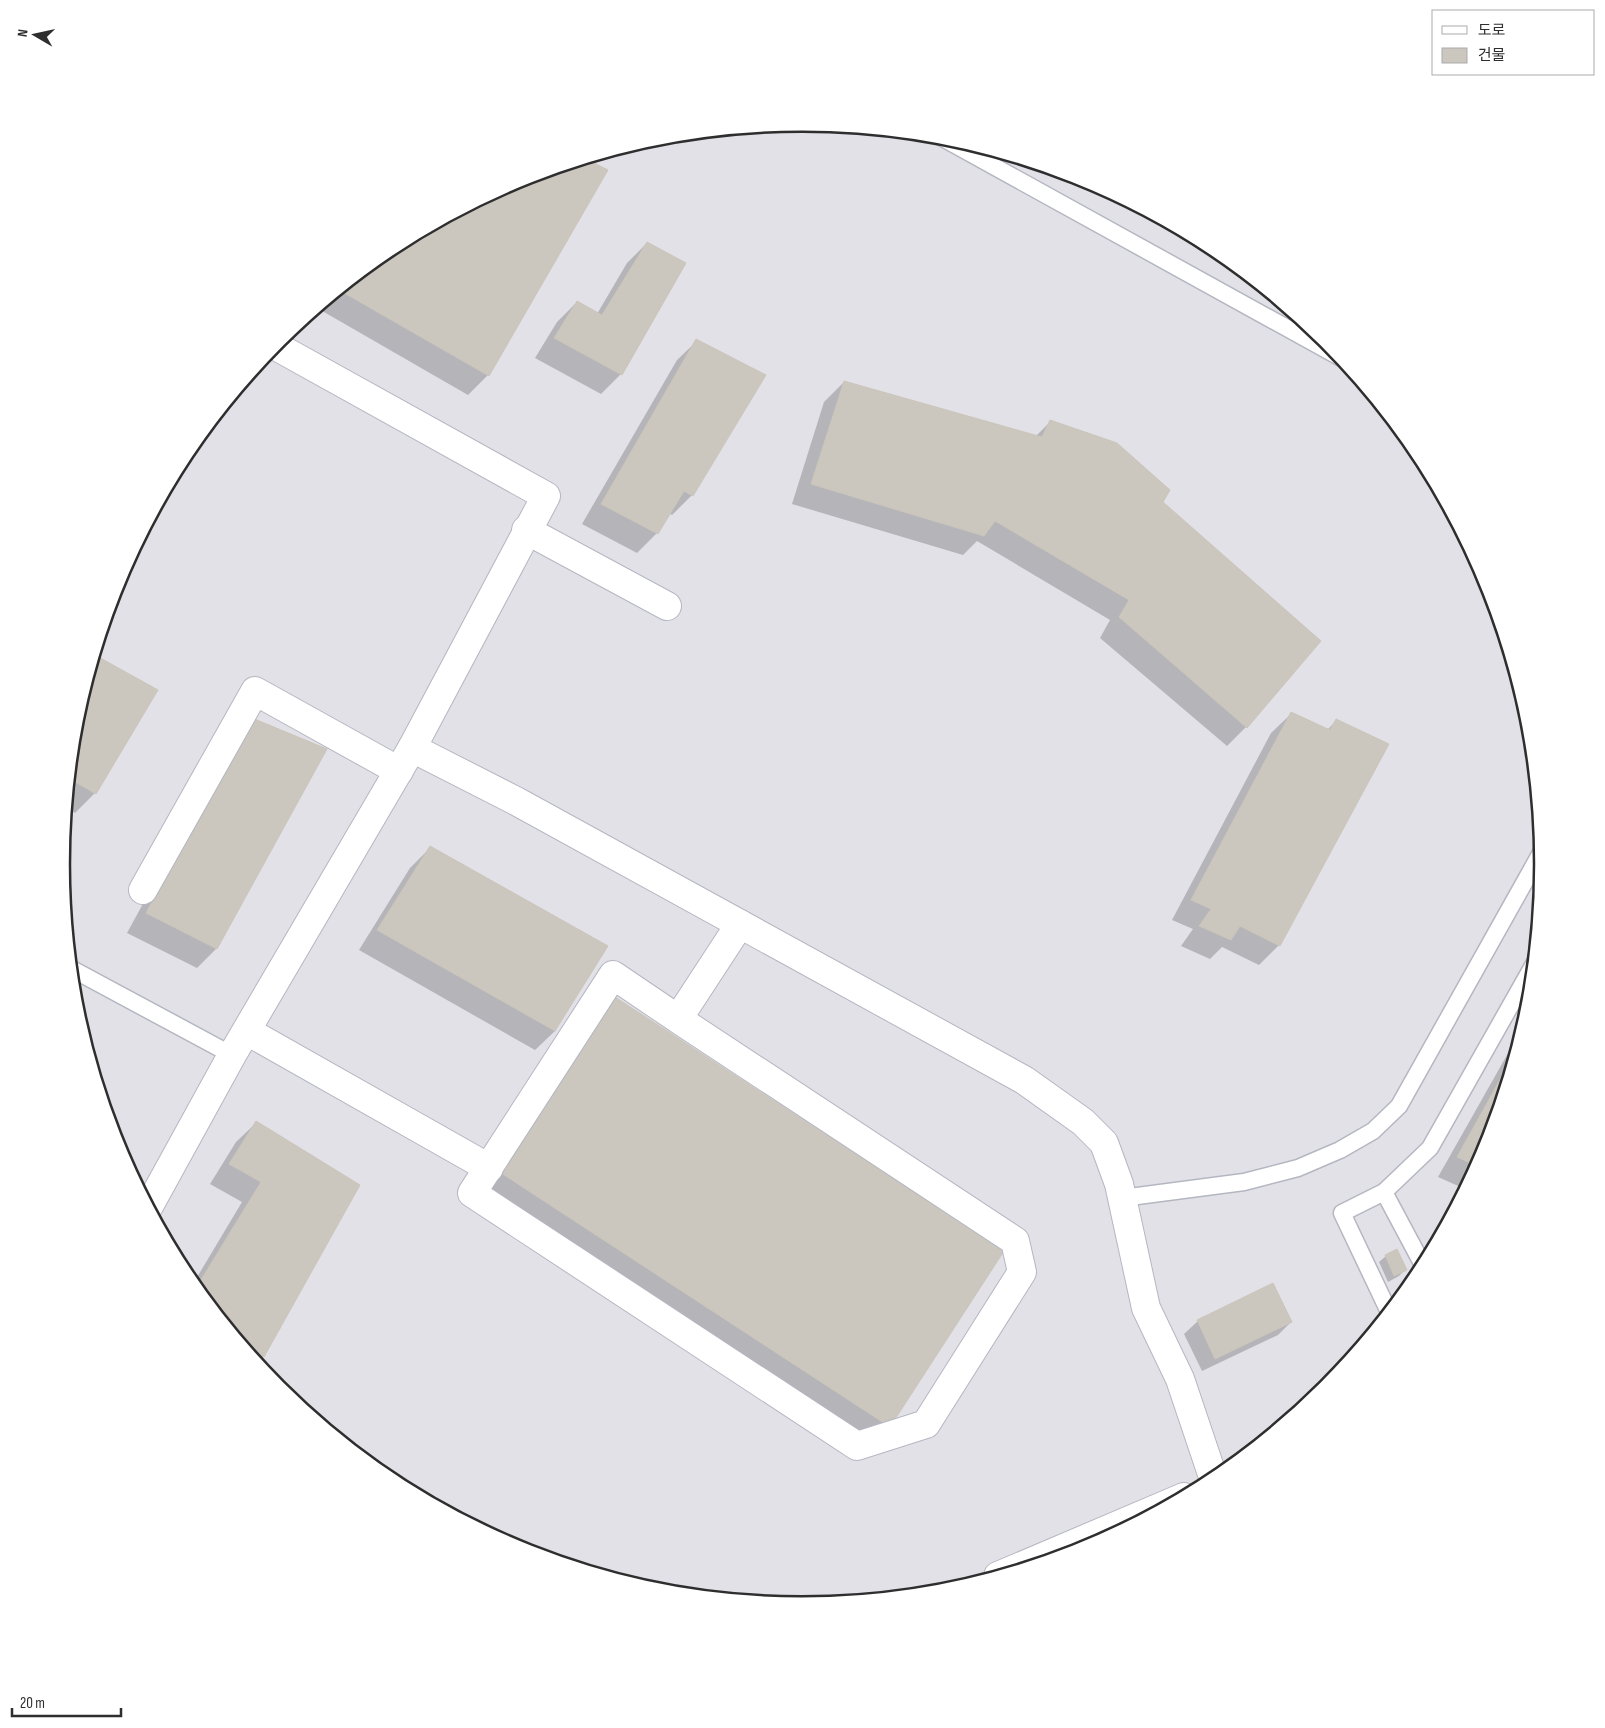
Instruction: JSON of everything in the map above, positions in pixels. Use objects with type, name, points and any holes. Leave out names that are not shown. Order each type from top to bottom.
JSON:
[{"type":"street","points":[[152,1200],[232,1055],[412,748],[526,530],[546,496],[282,349]]},
{"type":"street","points":[[526,530],[667,606]]},
{"type":"street","points":[[143,890],[255,691],[399,771]]},
{"type":"street","points":[[412,748],[516,801],[1024,1080],[1083,1122],[1104,1143],[1119,1184],[1146,1308],[1180,1378],[1211,1471]]},
{"type":"street","points":[[678,1019],[740,924]]},
{"type":"street","points":[[613,976],[678,1019],[1015,1241],[1022,1272],[926,1424],[858,1446],[472,1193],[613,976]]},
{"type":"street","points":[[247,1031],[489,1168]]},
{"type":"lane","points":[[965,150],[1321,347]]},
{"type":"lane","points":[[1122,1198],[1244,1182],[1298,1168],[1340,1150],[1373,1131],[1399,1106],[1535,864]]},
{"type":"lane","points":[[78,972],[232,1055]]},
{"type":"lane","points":[[1387,1306],[1342,1213],[1384,1192],[1430,1148],[1526,978]]},
{"type":"lane","points":[[1384,1192],[1420,1258]]},
{"type":"shaded area","points":[[755,133],[850,133],[898,138],[992,156],[1038,170],[1083,187],[1126,207],[1169,230],[1209,255],[1248,283],[1285,313],[1353,381],[1384,418],[1412,457],[1437,498],[1479,584],[1496,629],[1510,674],[1529,768],[1535,864],[1533,912],[1529,960],[1510,1054],[1479,1144],[1459,1188],[1437,1230],[1412,1271],[1384,1310],[1320,1382],[1285,1415],[1209,1473],[1169,1498],[1083,1541],[1038,1558],[992,1572],[898,1590],[850,1595],[755,1595],[707,1590],[613,1572],[567,1558],[522,1541],[479,1521],[436,1498],[396,1473],[357,1445],[320,1415],[252,1347],[221,1310],[193,1271],[168,1230],[126,1144],[109,1099],[95,1054],[76,960],[70,864],[72,816],[76,768],[95,674],[126,584],[146,540],[168,498],[193,457],[221,418],[285,346],[320,313],[396,255],[436,230],[522,187],[567,170],[613,156],[707,138]]},
{"type":"building","points":[[592,162],[608,170],[489,376],[344,293],[396,255],[436,230],[479,207],[522,187]]},
{"type":"building","points":[[647,242],[686,263],[622,375],[554,338],[577,301],[602,315]]},
{"type":"building","points":[[696,339],[766,375],[693,496],[684,491],[658,534],[601,504]]},
{"type":"building","points":[[844,381],[1042,437],[1050,420],[1117,443],[1170,490],[1163,502],[1321,641],[1247,728],[1119,617],[1129,600],[995,521],[984,536],[811,484]]},
{"type":"building","points":[[100,658],[158,690],[96,794],[75,782],[84,721]]},
{"type":"building","points":[[1291,712],[1330,730],[1336,719],[1389,744],[1280,946],[1240,926],[1231,940],[1199,926],[1211,909],[1191,900]]},
{"type":"building","points":[[252,718],[327,749],[217,949],[146,913]]},
{"type":"building","points":[[430,846],[608,946],[555,1031],[377,930]]},
{"type":"building","points":[[612,995],[1004,1251],[890,1427],[498,1171]]},
{"type":"building","points":[[1505,1071],[1496,1099],[1470,1163],[1457,1157]]},
{"type":"building","points":[[256,1121],[360,1185],[264,1357],[252,1347],[221,1310],[200,1281],[261,1182],[229,1164]]},
{"type":"building","points":[[1397,1249],[1407,1270],[1394,1276],[1385,1255]]},
{"type":"building","points":[[1273,1283],[1292,1322],[1215,1359],[1197,1320]]}]
